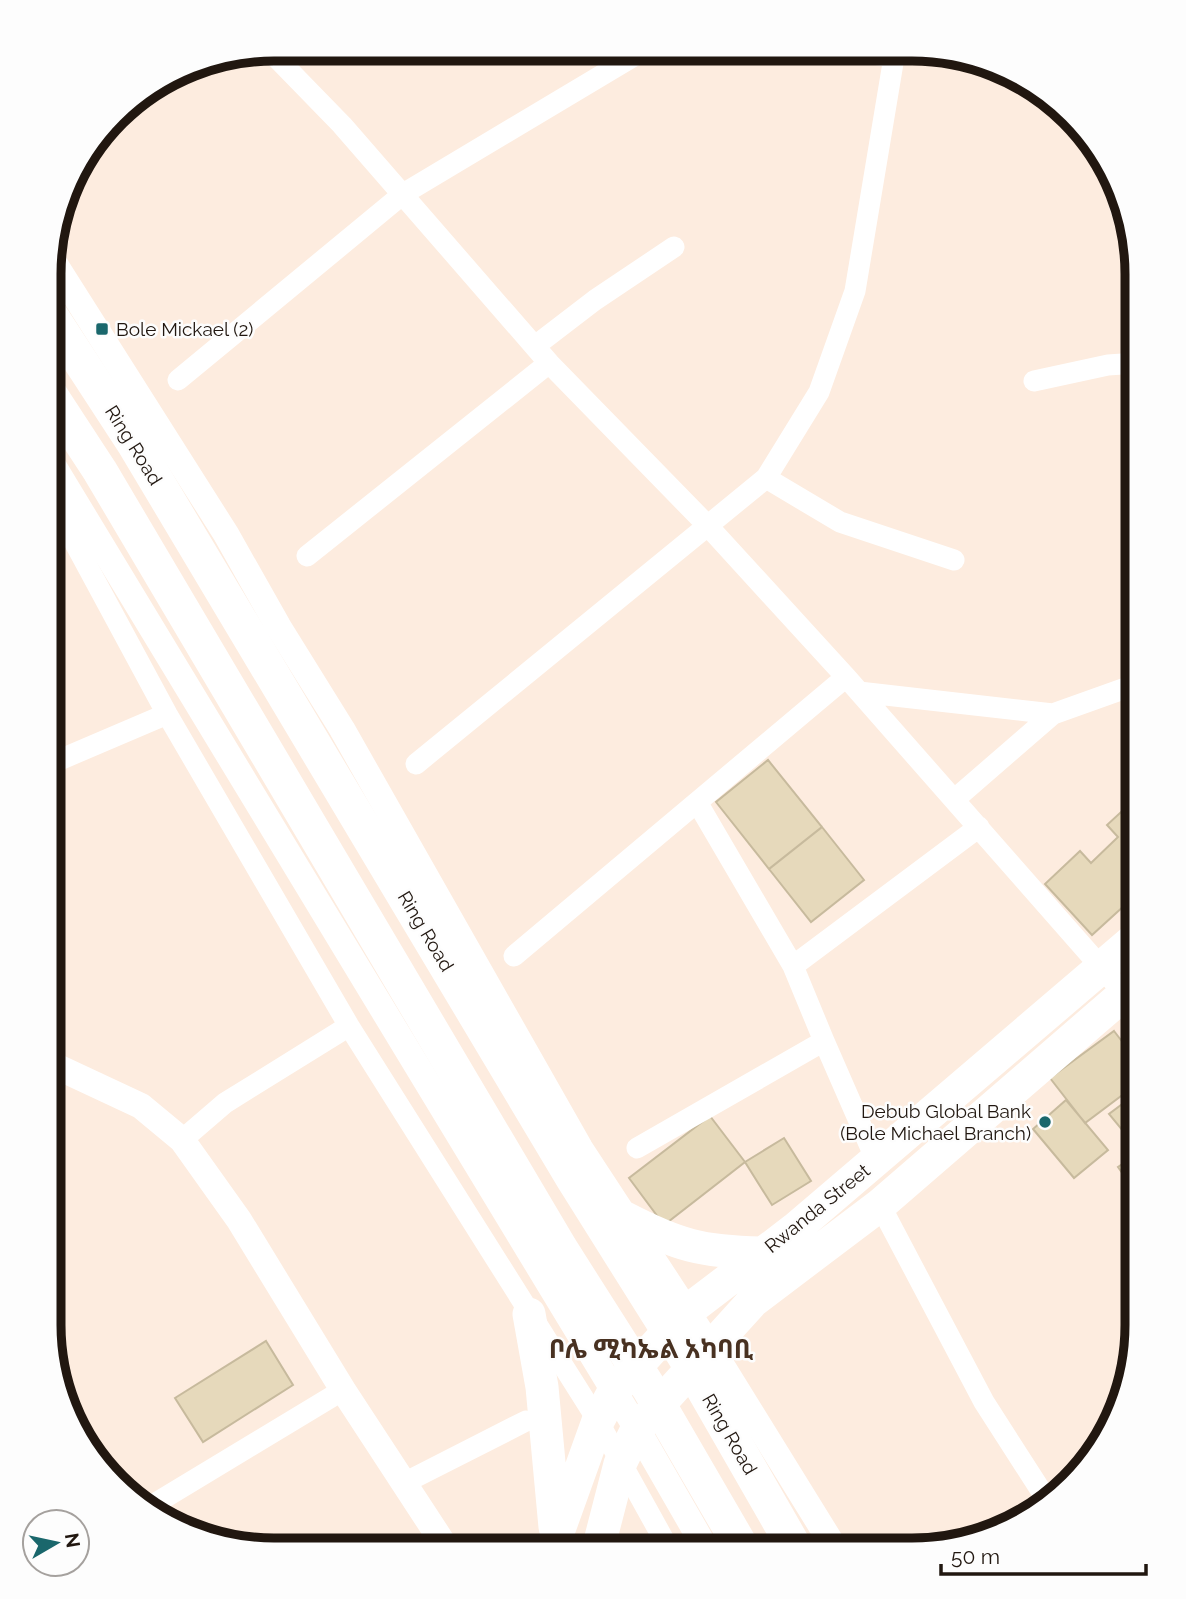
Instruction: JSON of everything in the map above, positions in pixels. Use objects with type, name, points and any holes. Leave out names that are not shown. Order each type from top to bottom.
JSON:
[{"type":"highway","name":"Ring Road","points":[[61,331],[135,445],[574,1180],[687,1360],[789,1538]]},
{"type":"highway","points":[[61,411],[100,471],[560,1248],[649,1388],[737,1538]]},
{"type":"main road","name":"Rwanda Street","points":[[555,1538],[598,1421],[614,1391],[686,1312],[795,1229],[1124,947]]},
{"type":"main road","name":"Rwanda Street","points":[[601,1538],[620,1464],[637,1429],[753,1301],[880,1205],[1124,1002]]},
{"type":"main road","points":[[625,1218],[669,1241],[704,1251],[761,1253]]},
{"type":"main road","points":[[529,1314],[542,1387],[554,1538]]},
{"type":"street","points":[[178,380],[403,194],[625,61]]},
{"type":"street","points":[[416,764],[766,478],[820,392],[855,291],[895,61]]},
{"type":"street","points":[[280,62],[403,194],[549,363],[707,524],[955,799],[1100,966],[1124,987]]},
{"type":"street","points":[[535,346],[595,300],[674,247]]},
{"type":"street","points":[[61,274],[226,534],[278,626],[342,729],[580,1148],[711,1348],[829,1538]]},
{"type":"street","points":[[307,556],[549,363]]},
{"type":"street","points":[[1034,382],[1108,365],[1125,364]]},
{"type":"street","points":[[766,478],[839,522],[954,560]]},
{"type":"street","points":[[61,479],[637,1429],[700,1538]]},
{"type":"street","points":[[61,518],[167,714],[349,1026],[598,1421],[663,1538]]},
{"type":"street","points":[[514,956],[697,802],[852,684],[1053,714]]},
{"type":"street","points":[[955,799],[1053,714],[1125,688]]},
{"type":"street","points":[[61,759],[167,714]]},
{"type":"street","points":[[697,802],[793,966],[876,1160]]},
{"type":"street","points":[[793,966],[979,827]]},
{"type":"street","points":[[182,1140],[225,1103],[349,1026]]},
{"type":"street","points":[[637,1148],[824,1041]]},
{"type":"street","points":[[61,1067],[141,1105],[182,1140],[239,1220],[440,1538]]},
{"type":"street","points":[[880,1205],[984,1402],[1042,1493]]},
{"type":"street","points":[[157,1502],[344,1390]]},
{"type":"street","points":[[404,1483],[526,1421]]},
{"type":"building","points":[[768,760],[822,827],[769,869],[716,802]]},
{"type":"building","points":[[1124,809],[1124,905],[1092,935],[1045,884],[1080,851],[1091,863],[1118,837],[1107,825]]},
{"type":"building","points":[[822,827],[864,880],[811,922],[769,869]]},
{"type":"building","points":[[1114,1031],[1124,1044],[1124,1094],[1085,1123],[1050,1078]]},
{"type":"building","points":[[1066,1100],[1108,1150],[1074,1178],[1033,1129]]},
{"type":"building","points":[[1124,1103],[1124,1132],[1109,1114]]},
{"type":"building","points":[[710,1116],[745,1162],[664,1225],[629,1178]]},
{"type":"building","points":[[784,1138],[811,1181],[772,1205],[745,1162]]},
{"type":"building","points":[[1124,1163],[1124,1176],[1118,1167]]},
{"type":"building","points":[[266,1341],[293,1385],[203,1442],[175,1398]]},
{"type":"place","name":"Bole Mickael (2)","points":[[102,329]]},
{"type":"place","name":"Debub Global Bank (Bole Michael Branch)","points":[[1045,1122]]},
{"type":"district","name":"ቦሌ ሚካኤል አካባቢ","points":[[651,1349]]}]
